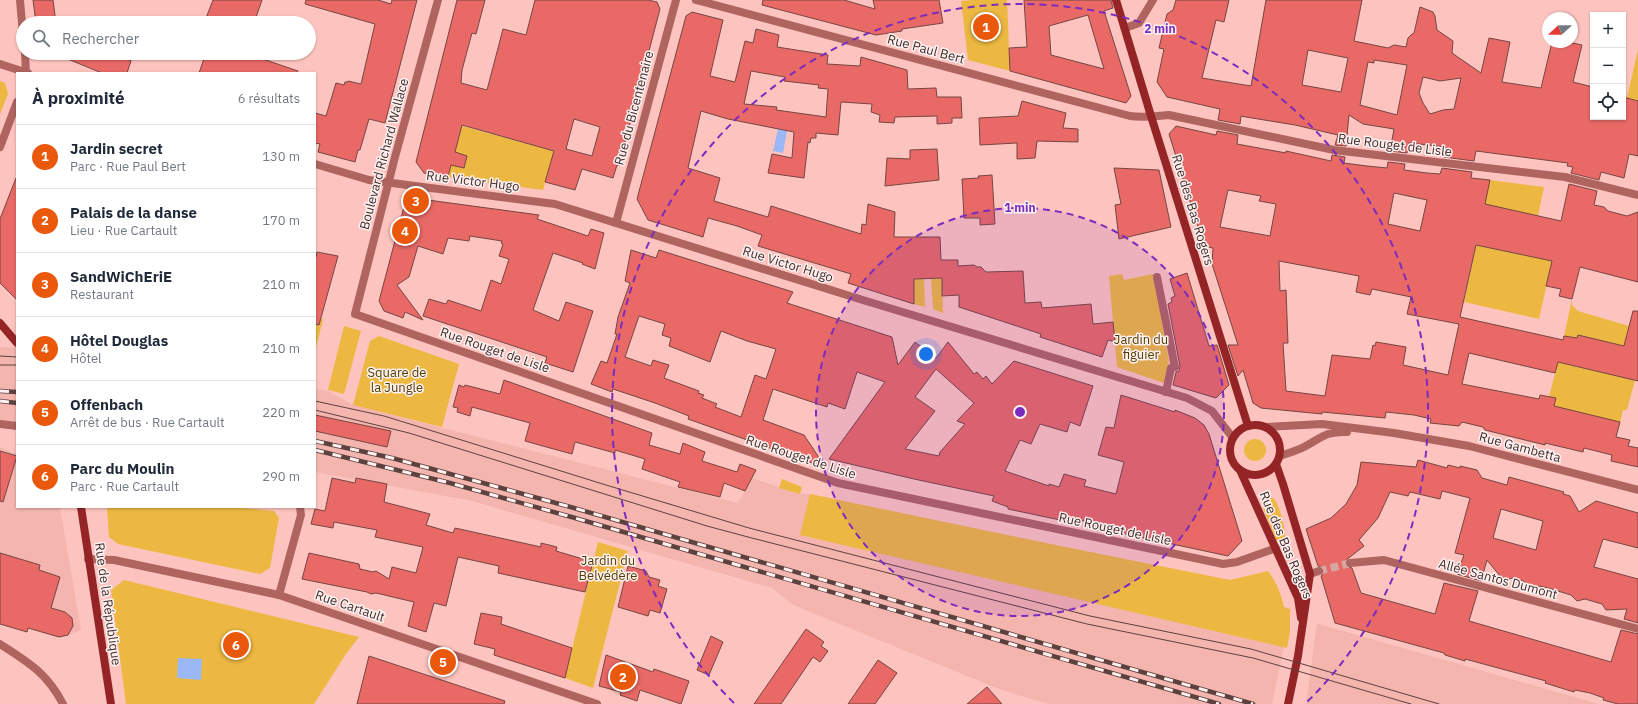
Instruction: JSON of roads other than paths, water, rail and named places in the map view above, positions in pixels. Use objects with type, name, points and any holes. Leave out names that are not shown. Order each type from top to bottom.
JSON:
[{"type":"street","points":[[20,0],[21,16]]},
{"type":"street","name":"Boulevard Richard Wallace","points":[[355,314],[438,0]]},
{"type":"street","name":"Rue du Bicentenaire","points":[[616,223],[676,0]]},
{"type":"street","name":"Rue Paul Bert","points":[[696,0],[1130,116],[1140,118],[1150,116]]},
{"type":"street","name":"Rue des Bas Rogers","points":[[1116,0],[1150,116],[1248,426]]},
{"type":"street","points":[[1125,28],[1139,22],[1153,0]]},
{"type":"street","points":[[26,60],[27,72]]},
{"type":"street","points":[[0,64],[24,72]]},
{"type":"street","points":[[0,147],[16,105]]},
{"type":"street","name":"Rue Rouget de Lisle","points":[[1150,116],[1169,116],[1334,150],[1565,177],[1638,195]]},
{"type":"street","name":"Rue Victor Hugo","points":[[316,164],[369,180],[555,204],[866,301],[1188,398],[1212,411],[1233,438]]},
{"type":"street","points":[[1157,277],[1175,366],[1171,368],[1166,392]]},
{"type":"street","name":"Rue Rouget de Lisle","points":[[355,314],[838,484],[1223,564],[1237,562],[1276,548]]},
{"type":"street","points":[[0,323],[16,342]]},
{"type":"street","points":[[0,424],[16,426]]},
{"type":"street","name":"Rue Gambetta","points":[[1265,427],[1322,424],[1394,433],[1469,446],[1638,490]]},
{"type":"street","points":[[1260,425],[1265,427],[1276,435],[1280,447],[1280,456],[1276,464],[1263,474],[1247,474],[1240,470],[1232,458],[1231,444],[1233,438],[1242,428],[1260,425]]},
{"type":"street","name":"Rue Gambetta","points":[[1280,456],[1303,447],[1320,437],[1338,432],[1394,433]]},
{"type":"street","name":"Rue des Bas Rogers","points":[[1276,464],[1310,574],[1302,631],[1288,704]]},
{"type":"street","name":"Rue des Bas Rogers","points":[[1240,470],[1298,598],[1302,631]]},
{"type":"street","name":"Rue de la République","points":[[81,508],[111,704]]},
{"type":"street","points":[[279,595],[301,515],[300,508]]},
{"type":"street","name":"Rue Cartault","points":[[88,559],[114,560],[279,595],[597,704]]},
{"type":"street","name":"Allée Santos Dumont","points":[[1350,563],[1384,560],[1638,629]]},
{"type":"street","points":[[1310,574],[1319,571]]},
{"type":"street","points":[[0,644],[29,663],[47,678],[63,704]]},
{"type":"water","points":[[778,129],[787,131],[783,153],[773,151]]},
{"type":"water","points":[[178,658],[202,659],[201,680],[177,678]]},
{"type":"tunnel","points":[[1319,571],[1350,563]]},
{"type":"tram line","points":[[0,356],[16,357]]},
{"type":"tram line","points":[[0,365],[16,365]]},
{"type":"tram line","points":[[316,401],[384,416],[749,528],[1090,616],[1251,649],[1439,704]]},
{"type":"tram line","points":[[316,410],[409,433],[707,526],[748,537],[1087,624],[1253,658],[1411,704]]},
{"type":"railway","points":[[0,391],[16,392]]},
{"type":"railway","points":[[0,401],[16,403]]},
{"type":"railway","points":[[316,441],[392,458],[574,508],[1253,704]]},
{"type":"railway","points":[[316,450],[450,483],[575,518],[1219,704]]},
{"type":"place","name":"Jardin secret","points":[[986,27]]},
{"type":"place","name":"SandWiChEriE","points":[[416,201]]},
{"type":"place","name":"Hôtel Douglas","points":[[405,231]]},
{"type":"place","name":"Parc du Moulin","points":[[236,645]]},
{"type":"place","name":"Offenbach","points":[[443,662]]},
{"type":"place","name":"Palais de la danse","points":[[623,677]]},
{"type":"park label","name":"Jardin du figuier","points":[[1141,346]]},
{"type":"park label","name":"Square de la Jungle","points":[[397,380]]},
{"type":"park label","name":"Jardin du Belvédère","points":[[608,568]]}]
